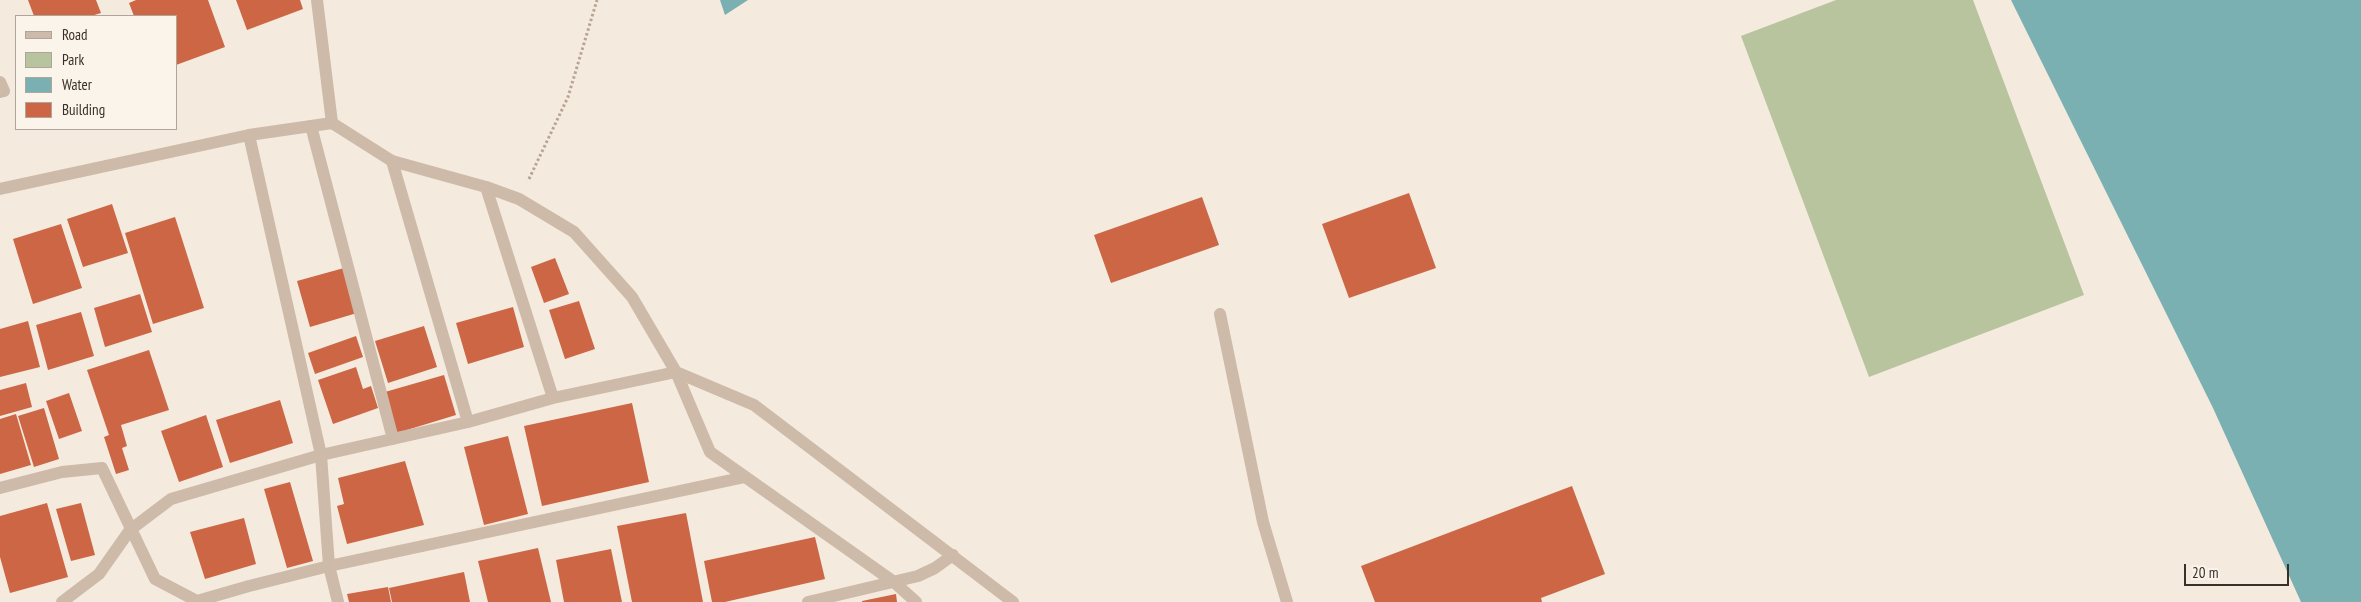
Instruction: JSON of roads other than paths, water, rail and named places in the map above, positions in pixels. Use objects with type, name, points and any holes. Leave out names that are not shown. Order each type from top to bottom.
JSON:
[{"type":"street","points":[[317,0],[332,123]]},
{"type":"street","points":[[0,82],[4,91],[0,92]]},
{"type":"street","points":[[0,189],[249,135],[332,123],[392,161],[486,187],[519,199],[574,232],[632,297],[676,372],[710,452],[894,582],[916,602]]},
{"type":"street","points":[[311,126],[393,439]]},
{"type":"street","points":[[249,135],[321,455],[329,566],[338,602]]},
{"type":"street","points":[[392,161],[468,422]]},
{"type":"street","points":[[486,187],[553,398]]},
{"type":"street","points":[[1220,314],[1263,522],[1287,602]]},
{"type":"street","points":[[62,602],[99,574],[130,530],[171,499],[321,455],[468,422],[553,398],[676,372],[754,405],[1013,602]]},
{"type":"street","points":[[0,488],[62,472],[102,468],[155,579],[197,601],[329,566],[745,478]]},
{"type":"street","points":[[808,602],[894,582],[935,568],[953,555]]},
{"type":"water","points":[[720,0],[748,0],[725,15]]},
{"type":"water","points":[[2011,0],[2361,0],[2361,602],[2301,602],[2213,408]]}]
